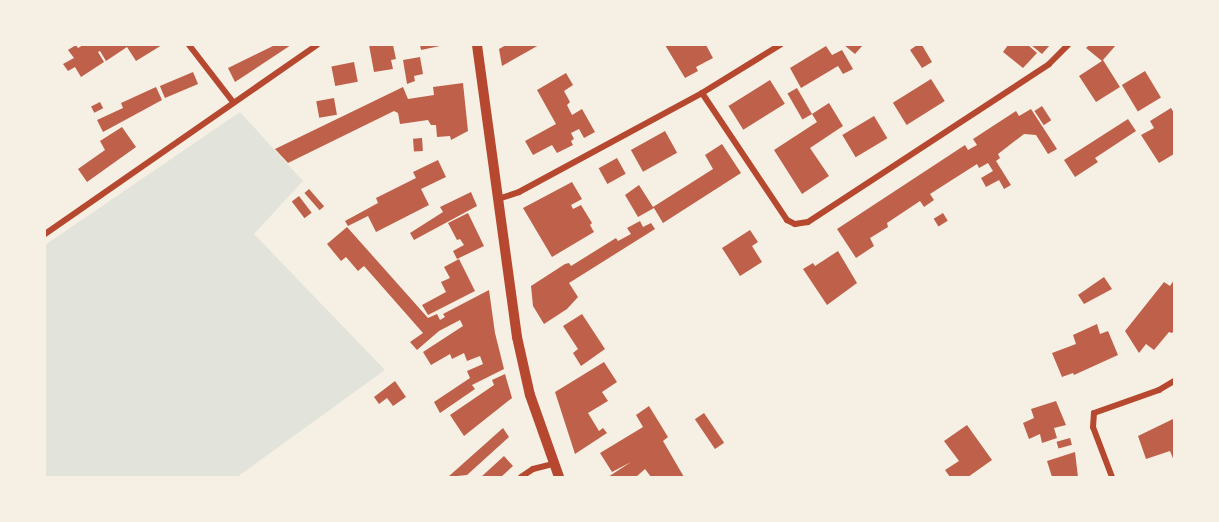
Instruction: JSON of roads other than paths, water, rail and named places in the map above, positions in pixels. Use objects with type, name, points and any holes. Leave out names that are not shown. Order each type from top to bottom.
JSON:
[{"type":"street","points":[[189,45],[233,102]]},
{"type":"street","points":[[45,234],[317,45]]},
{"type":"street","points":[[477,45],[517,337],[530,395],[559,477]]},
{"type":"street","points":[[498,199],[519,192],[702,93],[780,45]]},
{"type":"street","points":[[702,93],[787,220],[795,224],[808,222],[1049,64],[1068,45]]},
{"type":"street","points":[[1112,477],[1093,427],[1094,413],[1159,390],[1174,381]]},
{"type":"street","points":[[520,477],[533,469],[553,464]]}]
